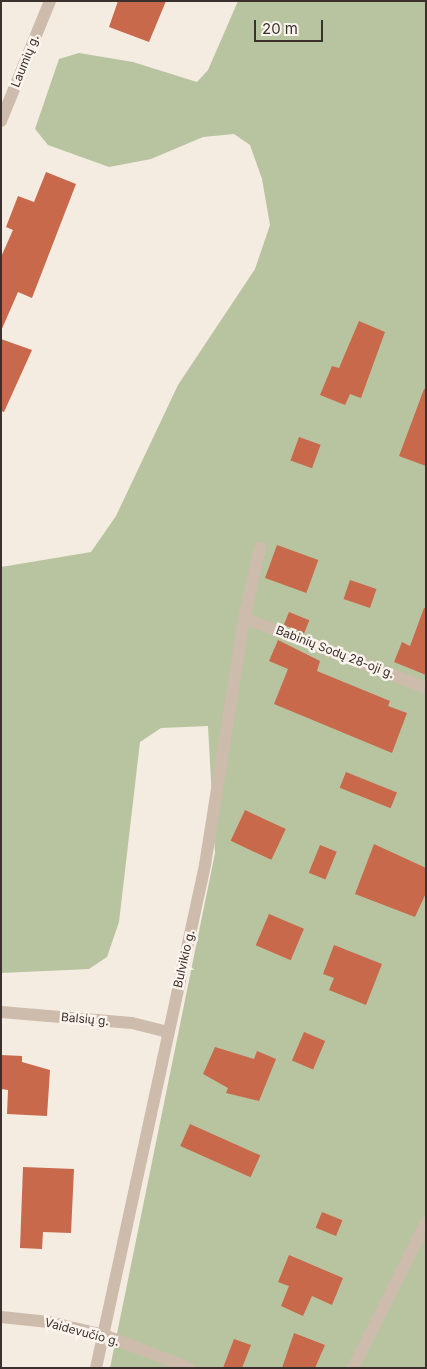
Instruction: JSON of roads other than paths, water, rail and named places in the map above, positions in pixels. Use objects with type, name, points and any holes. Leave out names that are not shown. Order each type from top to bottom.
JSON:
[{"type":"street","name":"Laumių g.","points":[[1,121],[50,1]]},
{"type":"street","name":"Bulvikio g.","points":[[96,1368],[205,865],[244,618],[260,548]]},
{"type":"street","name":"Babinių Sodų 28-oji g.","points":[[244,618],[426,688]]},
{"type":"street","name":"Balsių g.","points":[[1,1012],[132,1023],[168,1032]]},
{"type":"street","points":[[353,1368],[426,1222]]},
{"type":"street","name":"Vaidevučio g.","points":[[1,1317],[48,1322],[104,1335],[189,1368]]}]
